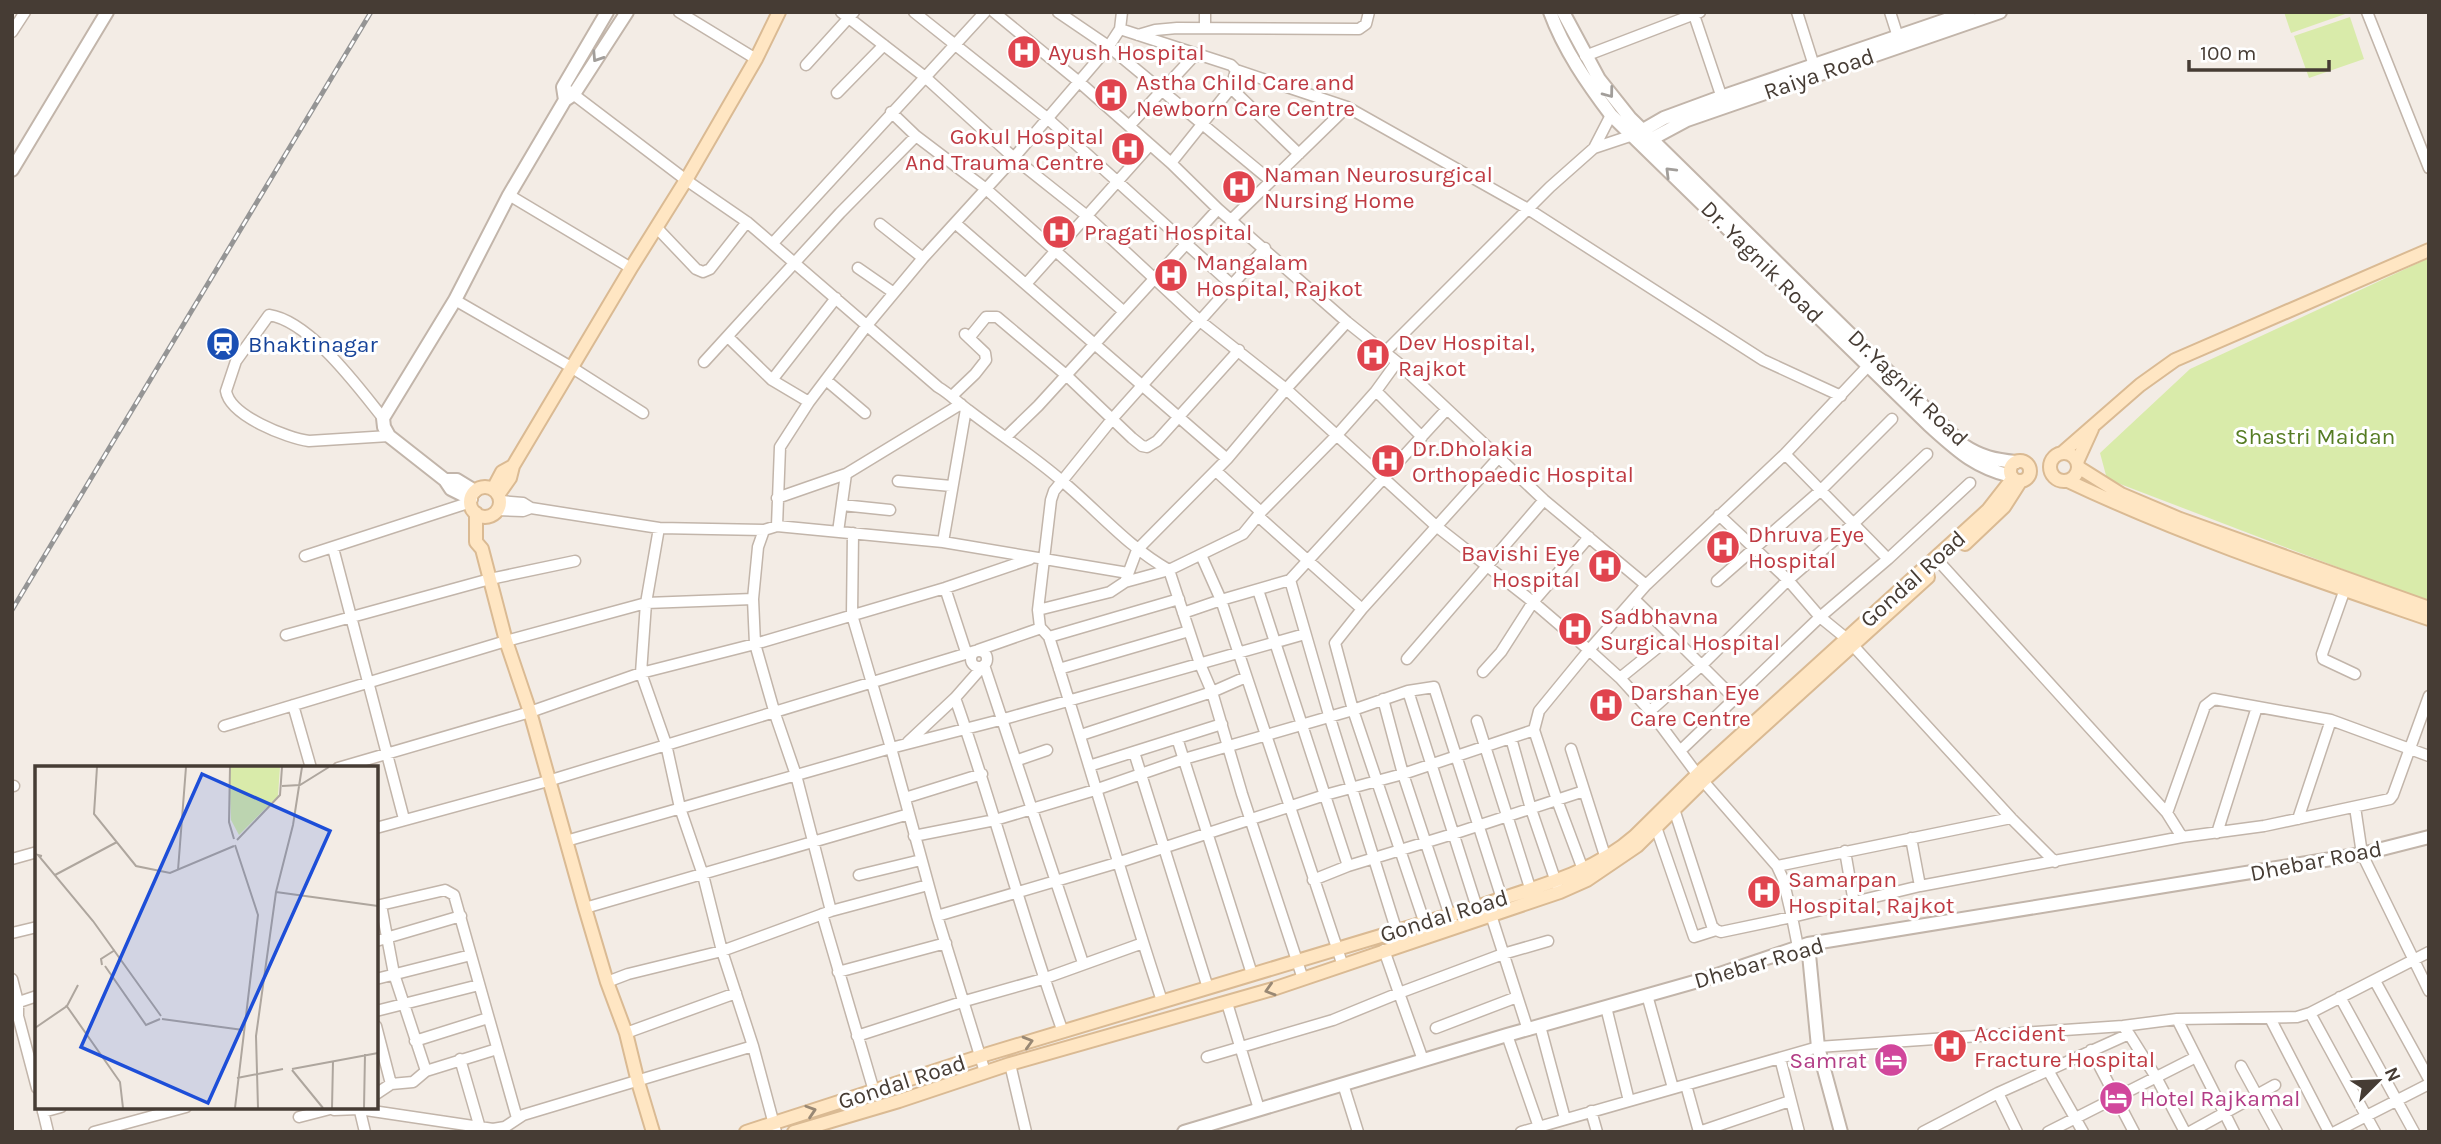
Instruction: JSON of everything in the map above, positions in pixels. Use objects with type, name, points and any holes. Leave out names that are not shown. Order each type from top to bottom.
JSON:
[{"type":"main road","points":[[475,504],[492,515],[502,472],[513,466],[686,180],[756,59],[779,12]]},
{"type":"main road","points":[[2021,476],[2057,457],[2140,385],[2175,360],[2429,250]]},
{"type":"main road","points":[[2068,481],[2075,475],[2095,422]]},
{"type":"main road","points":[[2057,457],[2071,455],[2077,464],[2121,494],[2180,519],[2429,608]]},
{"type":"main road","points":[[2054,477],[2050,469],[2057,457]]},
{"type":"main road","points":[[2016,462],[2023,461],[2021,476]]},
{"type":"main road","points":[[2021,476],[2054,477],[2068,481],[2133,511],[2429,619]]},
{"type":"main road","name":"Gondal Road","points":[[1607,862],[1850,643],[1942,565],[2004,507],[2021,476]]},
{"type":"main road","name":"Gondal Road","points":[[1850,643],[2021,476]]},
{"type":"main road","points":[[497,499],[483,487],[475,504],[476,542],[482,549],[506,641],[530,712],[585,908],[607,982],[626,1033],[653,1132]]},
{"type":"main road","name":"Gondal Road","points":[[746,1132],[775,1128],[874,1091],[1162,1001],[1396,931],[1427,929],[1483,914],[1504,904],[1558,887],[1637,846],[1701,777]]},
{"type":"main road","name":"Gondal Road","points":[[794,1132],[1010,1064],[1303,979],[1401,945],[1427,929]]},
{"type":"street","points":[[12,32],[25,12]]},
{"type":"street","points":[[383,418],[455,300],[509,195],[567,94],[607,12]]},
{"type":"street","points":[[567,94],[627,12]]},
{"type":"street","points":[[679,12],[756,59]]},
{"type":"street","points":[[841,12],[852,16],[925,77],[1014,158],[1087,216],[1200,321],[1286,389],[1436,526],[1533,601],[1620,678],[1650,711],[1679,751],[1777,866],[1783,879],[1792,917],[1803,946],[1818,1047],[1841,1132]]},
{"type":"street","points":[[914,12],[1047,118],[1232,285]]},
{"type":"street","points":[[773,243],[985,12]]},
{"type":"street","points":[[994,12],[1078,81],[1171,163],[1218,209],[1397,362],[1544,500],[1646,585]]},
{"type":"street","points":[[1058,12],[1108,46],[1271,181]]},
{"type":"street","points":[[776,526],[780,447],[809,402],[868,324],[923,258],[1014,158],[1108,46],[1120,29],[1122,12]]},
{"type":"street","points":[[1205,12],[1205,28]]},
{"type":"street","points":[[1138,35],[1156,30],[1205,28],[1360,29],[1366,24],[1368,12]]},
{"type":"street","name":"Dr. Yagnik Road","points":[[1550,12],[1566,48],[1591,89],[1611,115],[1643,137],[1868,366],[1960,453],[1986,469],[2021,476]]},
{"type":"street","name":"Dr.Yagnik Road","points":[[1563,12],[1585,56],[1613,99],[1643,137],[1963,445],[1978,455],[1993,460],[2016,462]]},
{"type":"street","points":[[1797,12],[1816,70]]},
{"type":"street","points":[[1890,12],[1898,37]]},
{"type":"street","name":"Raiya Road","points":[[1816,70],[1969,12]]},
{"type":"street","name":"Raiya Road","points":[[1643,137],[1664,118],[2000,12]]},
{"type":"street","points":[[2367,12],[2429,168]]},
{"type":"street","points":[[1585,56],[1695,13],[1723,101]]},
{"type":"street","points":[[12,170],[102,14]]},
{"type":"street","points":[[806,65],[852,16]]},
{"type":"street","points":[[1120,29],[1347,107],[1528,209],[1763,359],[1841,397]]},
{"type":"street","points":[[837,93],[884,45]]},
{"type":"street","points":[[1129,126],[1193,57],[1199,55]]},
{"type":"street","points":[[1171,163],[1231,88],[1236,70]]},
{"type":"street","points":[[1231,88],[1299,154]]},
{"type":"street","points":[[567,94],[747,222],[938,387],[1006,437],[1137,550],[1169,570],[1212,692],[1303,979]]},
{"type":"street","points":[[1231,220],[1347,107]]},
{"type":"street","points":[[891,112],[916,136],[986,189],[1123,312]]},
{"type":"street","points":[[1385,352],[1528,209],[1594,148],[1611,115]]},
{"type":"street","points":[[704,362],[795,261],[916,136]]},
{"type":"street","points":[[1594,148],[1643,137]]},
{"type":"street","points":[[1026,284],[1150,145]]},
{"type":"street","points":[[509,195],[631,268]]},
{"type":"street","points":[[1006,437],[1218,209]]},
{"type":"street","points":[[656,227],[696,269],[703,272],[710,269],[747,222]]},
{"type":"street","points":[[955,223],[1227,459]]},
{"type":"street","points":[[880,224],[923,258]]},
{"type":"street","points":[[1162,1001],[1049,637],[1041,628],[1038,610],[1039,559],[1059,485],[1114,418],[1265,248]]},
{"type":"street","points":[[858,268],[894,293]]},
{"type":"street","points":[[772,380],[836,298]]},
{"type":"street","points":[[455,300],[571,367],[643,413]]},
{"type":"street","points":[[388,436],[300,440],[255,422],[231,404],[226,391],[236,361],[269,315],[296,326],[338,363],[383,418],[388,436],[445,480],[452,489],[475,504]]},
{"type":"street","points":[[953,396],[986,360],[985,353],[967,336],[986,317],[997,317],[1114,418],[1132,438],[1147,447],[1157,441],[1239,350]]},
{"type":"street","points":[[1038,610],[1110,592],[1127,577],[1137,550],[1216,471],[1347,322]]},
{"type":"street","points":[[728,337],[772,380],[809,402]]},
{"type":"street","points":[[497,499],[523,503],[531,508],[659,528],[764,530],[776,526],[943,542],[1127,577],[1169,570],[1243,534],[1337,435],[1376,391],[1397,362]]},
{"type":"street","points":[[1585,874],[1534,730],[1539,711],[1646,585],[1785,454],[1868,366]]},
{"type":"street","points":[[826,380],[865,413]]},
{"type":"street","points":[[1376,391],[1422,437]]},
{"type":"street","points":[[777,498],[846,474],[964,406]]},
{"type":"street","points":[[943,542],[964,406]]},
{"type":"street","points":[[1183,613],[1290,580],[1311,561],[1447,409]]},
{"type":"street","points":[[1717,581],[1820,491],[1892,419]]},
{"type":"street","points":[[1785,454],[1888,559]]},
{"type":"street","points":[[1650,711],[1702,665],[1788,580],[1853,524],[1927,454]]},
{"type":"street","points":[[1427,929],[1353,710],[1335,646],[1362,609],[1500,456]]},
{"type":"street","points":[[1216,471],[1362,609]]},
{"type":"street","points":[[838,532],[846,474]]},
{"type":"street","points":[[898,481],[951,486]]},
{"type":"street","points":[[1679,751],[1820,617],[1970,483]]},
{"type":"street","points":[[1407,659],[1544,500]]},
{"type":"street","points":[[305,556],[475,504]]},
{"type":"street","points":[[842,505],[890,510]]},
{"type":"street","points":[[1719,515],[1788,580],[1820,617],[1850,643],[2055,863]]},
{"type":"street","points":[[659,528],[646,603],[641,673],[666,744],[680,808],[703,875],[722,951],[753,1046],[775,1128]]},
{"type":"street","points":[[764,530],[758,547],[753,599],[755,643],[796,775],[813,843],[838,972],[874,1091]]},
{"type":"street","points":[[853,533],[852,615],[937,916],[985,1072]]},
{"type":"street","points":[[1483,672],[1502,652],[1533,601],[1589,537]]},
{"type":"street","points":[[333,548],[404,819]]},
{"type":"street","points":[[1201,555],[1220,600],[1267,734],[1288,807],[1343,966]]},
{"type":"street","points":[[345,766],[530,712],[641,673],[755,643],[1039,559]]},
{"type":"street","points":[[286,635],[490,579],[575,561]]},
{"type":"street","points":[[1942,565],[2167,813],[2182,837]]},
{"type":"street","points":[[1290,580],[1401,945]]},
{"type":"street","points":[[945,588],[973,651],[972,663],[977,667],[986,663]]},
{"type":"street","points":[[2345,589],[2322,654],[2323,659],[2355,674]]},
{"type":"street","points":[[1258,590],[1348,866]]},
{"type":"street","points":[[224,726],[506,641],[646,603],[753,599]]},
{"type":"street","points":[[1049,637],[1179,599]]},
{"type":"street","points":[[1634,599],[1734,698]]},
{"type":"street","points":[[378,827],[775,714],[1041,628]]},
{"type":"street","points":[[1059,669],[1189,631]]},
{"type":"street","points":[[566,841],[908,743],[1004,719],[1305,634]]},
{"type":"street","points":[[1620,678],[1672,636]]},
{"type":"street","points":[[908,743],[1013,638]]},
{"type":"street","points":[[986,663],[1083,963]]},
{"type":"street","points":[[1081,736],[1212,692],[1246,677]]},
{"type":"street","points":[[914,836],[995,820],[1408,691],[1434,687],[1504,904]]},
{"type":"street","points":[[1408,691],[1453,834],[1483,914],[1503,954],[1517,997],[1534,1028],[1565,1119]]},
{"type":"street","points":[[1674,809],[1712,926],[1721,932],[1920,887],[2390,799],[2429,696]]},
{"type":"street","points":[[955,698],[982,774],[1043,979],[1062,1032]]},
{"type":"street","points":[[1383,699],[1451,922]]},
{"type":"street","points":[[2167,813],[2208,702],[2214,699],[2331,720],[2429,756]]},
{"type":"street","points":[[293,705],[310,766]]},
{"type":"street","points":[[2217,833],[2257,707]]},
{"type":"street","points":[[2298,818],[2331,720]]},
{"type":"street","points":[[1477,721],[1532,894]]},
{"type":"street","points":[[1089,766],[1222,724]]},
{"type":"street","points":[[937,916],[1120,862],[1325,795],[1379,782],[1534,730]]},
{"type":"street","points":[[1177,738],[1252,974]]},
{"type":"street","points":[[1511,738],[1558,887]]},
{"type":"street","points":[[1571,749],[1607,862]]},
{"type":"street","points":[[1018,760],[1047,750]]},
{"type":"street","points":[[1134,752],[1208,988]]},
{"type":"street","points":[[905,798],[982,774]]},
{"type":"street","points":[[1313,880],[1374,857],[1584,791]]},
{"type":"street","points":[[2355,807],[2362,854],[2429,991]]},
{"type":"street","points":[[585,908],[909,814]]},
{"type":"street","points":[[1777,866],[2011,818]]},
{"type":"street","points":[[1656,827],[1694,937],[1716,930]]},
{"type":"street","name":"Dhebar Road","points":[[1184,1132],[1803,946],[2362,854],[2429,837]]},
{"type":"street","points":[[1911,838],[1920,887]]},
{"type":"street","points":[[1845,851],[1854,904]]},
{"type":"street","points":[[12,859],[35,853]]},
{"type":"street","points":[[859,875],[921,860]]},
{"type":"street","points":[[607,982],[628,974],[722,951],[826,913],[928,885]]},
{"type":"street","points":[[426,1071],[382,939],[379,906],[445,890],[454,895],[461,916],[517,1118]]},
{"type":"street","points":[[382,939],[461,916]]},
{"type":"street","points":[[12,933],[35,927]]},
{"type":"street","points":[[1208,1057],[1334,1020],[1503,954],[1548,941]]},
{"type":"street","points":[[838,972],[946,943]]},
{"type":"street","points":[[857,1036],[1043,979],[1143,943]]},
{"type":"street","points":[[1384,950],[1423,1060]]},
{"type":"street","points":[[1521,1132],[1818,1047],[2126,1030],[2177,1019],[2297,1017],[2375,981],[2429,952]]},
{"type":"street","points":[[378,978],[471,956]]},
{"type":"street","points":[[12,979],[18,1017],[35,1081]]},
{"type":"street","points":[[2336,1132],[2429,1082],[2375,981]]},
{"type":"street","points":[[378,1010],[479,985]]},
{"type":"street","points":[[626,1033],[736,993]]},
{"type":"street","points":[[1647,995],[1673,1088]]},
{"type":"street","points":[[15,1003],[35,997]]},
{"type":"street","points":[[1436,1028],[1517,997]]},
{"type":"street","points":[[2340,997],[2414,1132]]},
{"type":"street","points":[[1227,1003],[1259,1109]]},
{"type":"street","points":[[1606,1007],[1629,1101]]},
{"type":"street","points":[[2310,1013],[2375,1132]]},
{"type":"street","points":[[415,1041],[488,1018]]},
{"type":"street","points":[[2270,1018],[2329,1132]]},
{"type":"street","points":[[2177,1019],[2234,1132]]},
{"type":"street","points":[[1923,1132],[1998,1093],[2049,1072],[2126,1030]]},
{"type":"street","points":[[2126,1030],[2187,1132],[2275,1086]]},
{"type":"street","points":[[378,1034],[391,1084]]},
{"type":"street","points":[[1507,1035],[1539,1129]]},
{"type":"street","points":[[365,1109],[501,1129],[517,1118],[753,1046]]},
{"type":"street","points":[[378,1093],[391,1084],[413,1082],[426,1071],[497,1049]]},
{"type":"street","points":[[2091,1050],[2134,1132]]},
{"type":"street","points":[[2048,1132],[2196,1056]]},
{"type":"street","points":[[1780,1058],[1799,1132]]},
{"type":"street","points":[[460,1059],[480,1128]]},
{"type":"street","points":[[1010,1064],[1026,1132]]},
{"type":"street","points":[[2241,1066],[2277,1132]]},
{"type":"street","points":[[2049,1072],[2083,1132]]},
{"type":"street","points":[[1343,1084],[1358,1132]]},
{"type":"street","points":[[1686,1085],[1699,1132],[1790,1101]]},
{"type":"street","points":[[1998,1093],[2017,1132]]},
{"type":"street","points":[[94,1132],[179,1109]]},
{"type":"street","points":[[299,1117],[326,1109]]},
{"type":"street","points":[[359,1109],[365,1132]]},
{"type":"street","points":[[42,1110],[48,1132]]},
{"type":"street","points":[[1591,1111],[1597,1132]]},
{"type":"green space","points":[[2284,12],[2348,12],[2348,13],[2291,33]]},
{"type":"green space","points":[[2350,17],[2364,59],[2309,78],[2294,36]]},
{"type":"green space","name":"Shastri Maidan","points":[[2429,258],[2429,602],[2107,479],[2100,453],[2190,369]]},
{"type":"railway","points":[[12,610],[371,12]]},
{"type":"place","name":"Ayush Hospital","points":[[1024,52]]},
{"type":"place","name":"Astha Child Care and Newborn Care Centre","points":[[1111,95]]},
{"type":"place","name":"Gokul Hospital And Trauma Centre","points":[[1128,149]]},
{"type":"place","name":"Naman Neurosurgical Nursing Home","points":[[1239,187]]},
{"type":"place","name":"Pragati Hospital","points":[[1059,232]]},
{"type":"place","name":"Mangalam Hospital, Rajkot","points":[[1171,275]]},
{"type":"place","name":"Bhaktinagar","points":[[223,344]]},
{"type":"place","name":"Dev Hospital, Rajkot","points":[[1373,355]]},
{"type":"place","name":"Dr.Dholakia Orthopaedic Hospital","points":[[1388,461]]},
{"type":"place","name":"Dhruva Eye Hospital","points":[[1723,547]]},
{"type":"place","name":"Bavishi Eye Hospital","points":[[1605,566]]},
{"type":"place","name":"Sadbhavna Surgical Hospital","points":[[1575,629]]},
{"type":"place","name":"Darshan Eye Care Centre","points":[[1606,705]]},
{"type":"place","name":"Samarpan Hospital, Rajkot","points":[[1764,892]]},
{"type":"place","name":"Accident Fracture Hospital","points":[[1950,1046]]},
{"type":"place","name":"Samrat","points":[[1891,1060]]},
{"type":"place","name":"Hotel Rajkamal","points":[[2116,1098]]}]
